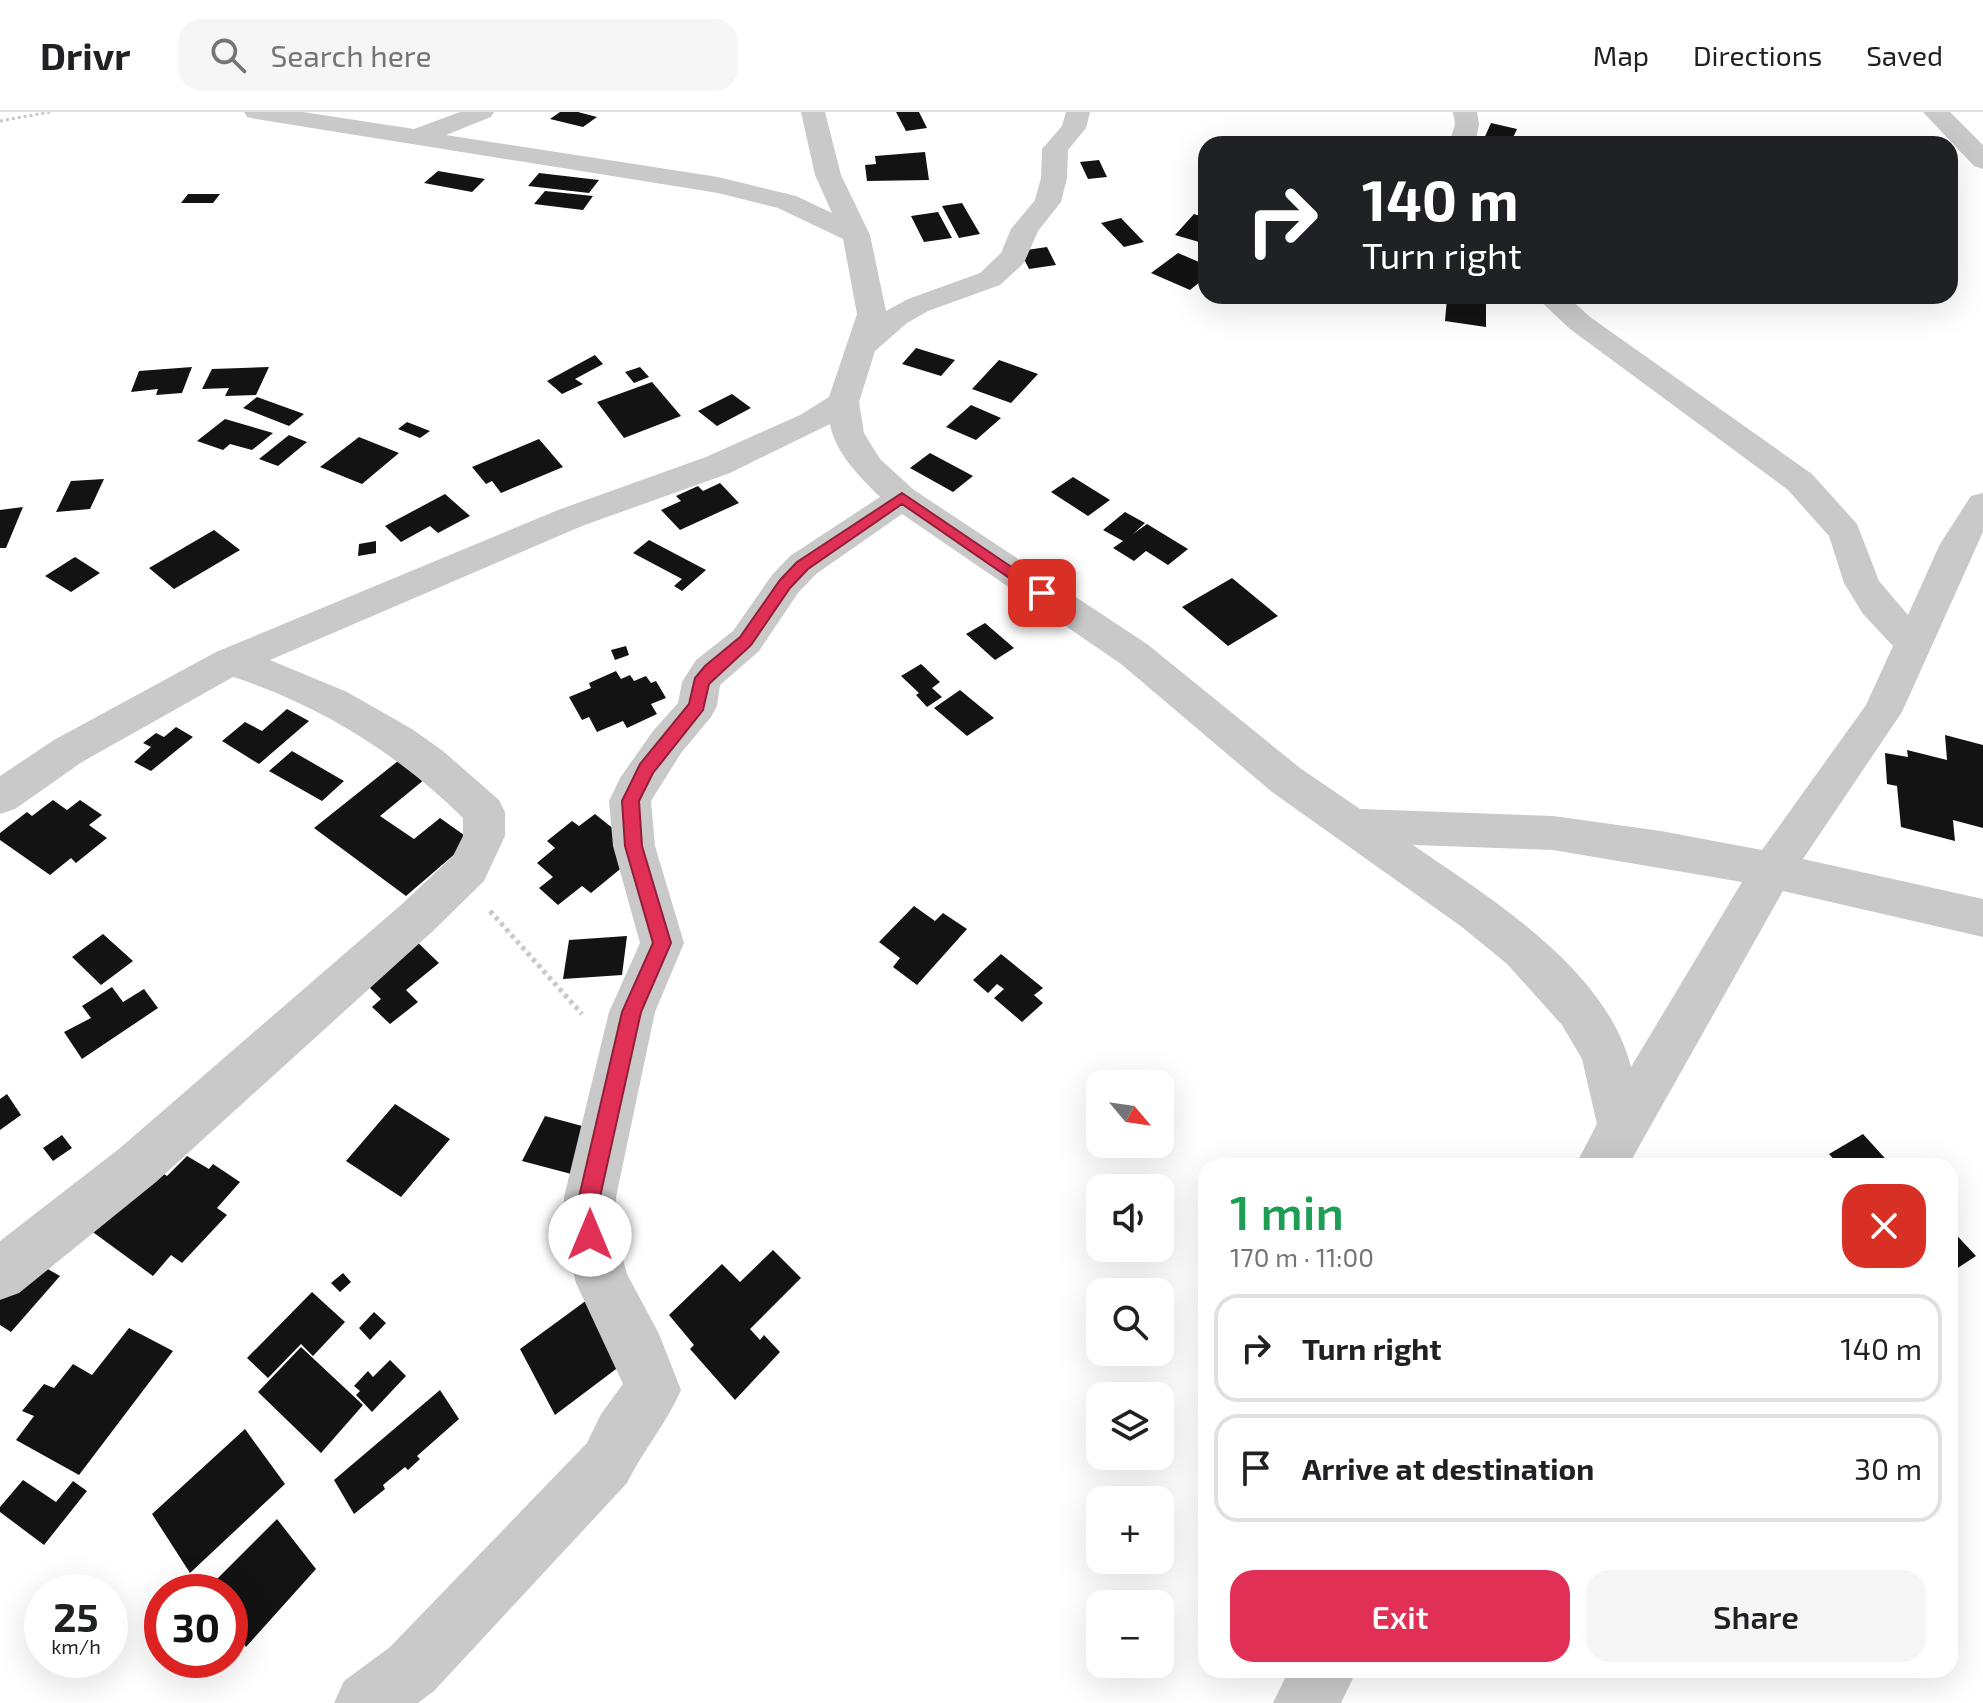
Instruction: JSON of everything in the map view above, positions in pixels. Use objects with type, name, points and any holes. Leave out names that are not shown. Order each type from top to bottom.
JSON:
[{"type":"street","points":[[256,112],[718,185],[787,202],[856,235]]},
{"type":"street","points":[[420,136],[482,112]]},
{"type":"street","points":[[813,112],[828,175],[856,235],[872,314],[843,402],[848,433],[868,466],[902,498],[1134,654],[1286,780],[1478,914],[1523,950],[1578,1010],[1604,1053],[1622,1125]]},
{"type":"street","points":[[864,345],[897,317],[918,305],[990,279],[1014,257],[1025,229],[1048,202],[1054,178],[1055,149],[1074,128],[1078,112]]},
{"type":"street","points":[[1464,136],[1467,124],[1465,112]]},
{"type":"street","points":[[1935,112],[1983,161]]},
{"type":"street","points":[[1559,304],[1580,323],[1800,482],[1845,532],[1862,583],[1876,605],[1913,643]]},
{"type":"street","points":[[0,797],[68,751],[229,662],[570,518],[718,465],[811,422],[843,402]]},
{"type":"street","points":[[366,1703],[412,1669],[607,1463],[621,1434],[653,1390],[640,1353],[603,1283],[590,1235],[590,1197],[632,1012],[662,943],[634,846],[630,801],[667,742],[697,706],[701,682],[710,670],[746,641],[785,584],[803,565],[902,498]]},
{"type":"street","points":[[1604,1158],[1772,870],[1882,712],[1958,544],[1983,504]]},
{"type":"street","points":[[0,1274],[162,1145],[418,917],[469,868],[484,836],[484,812],[464,792],[340,704],[277,675],[229,662]]},
{"type":"street","points":[[1352,826],[1462,826],[1636,844],[1772,870],[1983,918]]},
{"type":"street","points":[[1305,1703],[1321,1678]]},
{"type":"path","points":[[0,121],[50,112]]},
{"type":"path","points":[[469,868],[489,910],[549,974],[621,1061]]},
{"type":"building","points":[[560,112],[578,112],[597,117],[583,127],[550,119]]},
{"type":"building","points":[[896,112],[919,112],[927,128],[906,131]]},
{"type":"building","points":[[1491,123],[1517,129],[1514,136],[1485,136]]},
{"type":"building","points":[[925,152],[929,180],[867,181],[865,165],[876,164],[875,156]]},
{"type":"building","points":[[1099,160],[1107,177],[1088,179],[1080,162]]},
{"type":"building","points":[[438,171],[485,179],[472,192],[424,183]]},
{"type":"building","points":[[539,173],[599,180],[589,193],[528,186]]},
{"type":"building","points":[[545,191],[593,196],[583,210],[534,204]]},
{"type":"building","points":[[188,194],[220,194],[213,203],[181,203]]},
{"type":"building","points":[[962,203],[980,234],[959,238],[942,206]]},
{"type":"building","points":[[938,212],[952,238],[924,242],[911,216]]},
{"type":"building","points":[[1194,214],[1198,215],[1198,242],[1175,235]]},
{"type":"building","points":[[1121,218],[1144,242],[1124,247],[1101,223]]},
{"type":"building","points":[[1047,247],[1056,265],[1029,269],[1020,251]]},
{"type":"building","points":[[1178,253],[1198,262],[1198,284],[1190,290],[1151,273]]},
{"type":"building","points":[[1446,304],[1486,304],[1486,327],[1445,321]]},
{"type":"building","points":[[916,348],[955,360],[941,376],[902,364]]},
{"type":"building","points":[[595,355],[603,364],[575,379],[583,384],[562,394],[547,381]]},
{"type":"building","points":[[999,360],[1038,374],[1011,403],[972,389]]},
{"type":"building","points":[[192,367],[182,393],[156,395],[158,389],[131,392],[139,371]]},
{"type":"building","points":[[269,367],[256,395],[225,396],[229,388],[202,389],[212,369]]},
{"type":"building","points":[[640,367],[649,377],[634,383],[625,372]]},
{"type":"building","points":[[652,382],[681,416],[624,438],[597,402]]},
{"type":"building","points":[[732,394],[751,408],[717,426],[698,411]]},
{"type":"building","points":[[257,397],[304,414],[289,426],[243,408]]},
{"type":"building","points":[[971,405],[1001,418],[976,440],[946,427]]},
{"type":"building","points":[[225,419],[273,433],[252,450],[230,444],[223,450],[197,441]]},
{"type":"building","points":[[407,422],[430,431],[420,438],[398,429]]},
{"type":"building","points":[[289,435],[307,442],[278,466],[259,459]]},
{"type":"building","points":[[359,437],[399,453],[362,484],[320,467]]},
{"type":"building","points":[[539,439],[563,467],[501,493],[492,481],[486,484],[472,467]]},
{"type":"building","points":[[930,453],[973,476],[953,492],[910,468]]},
{"type":"building","points":[[1073,477],[1110,500],[1088,516],[1051,492]]},
{"type":"building","points":[[104,479],[90,509],[56,512],[71,481]]},
{"type":"building","points":[[720,483],[739,503],[680,530],[661,510],[681,501],[676,496],[698,486],[703,491]]},
{"type":"building","points":[[445,494],[470,516],[438,533],[430,526],[401,542],[385,526]]},
{"type":"building","points":[[23,507],[6,548],[0,548],[0,510]]},
{"type":"building","points":[[1125,512],[1145,523],[1133,534],[1147,524],[1188,549],[1168,565],[1146,551],[1134,561],[1113,548],[1123,541],[1103,530]]},
{"type":"building","points":[[214,530],[240,550],[174,589],[149,568]]},
{"type":"building","points":[[649,540],[706,570],[682,591],[674,586],[682,579],[633,553]]},
{"type":"building","points":[[376,541],[376,553],[358,556],[359,544]]},
{"type":"building","points":[[75,557],[100,573],[71,592],[45,576]]},
{"type":"building","points":[[1232,578],[1278,616],[1228,646],[1182,607]]},
{"type":"building","points":[[985,623],[1014,648],[995,660],[966,634]]},
{"type":"building","points":[[626,646],[629,655],[615,660],[611,650]]},
{"type":"building","points":[[921,664],[940,682],[932,688],[942,697],[927,707],[916,695],[919,693],[901,676]]},
{"type":"building","points":[[616,671],[621,679],[630,675],[634,681],[646,676],[651,683],[656,681],[666,698],[651,704],[657,714],[627,728],[623,721],[597,732],[589,717],[582,720],[569,697],[591,688],[589,683]]},
{"type":"building","points":[[960,690],[994,718],[967,736],[934,708]]},
{"type":"building","points":[[287,709],[309,721],[259,764],[222,741],[245,722],[262,731]]},
{"type":"building","points":[[176,727],[193,737],[151,771],[134,762],[151,747],[143,743],[156,733],[164,737]]},
{"type":"building","points":[[1945,735],[1983,745],[1983,828],[1953,820],[1955,841],[1901,827],[1897,786],[1887,784],[1885,753],[1908,757],[1907,750],[1947,760]]},
{"type":"building","points":[[292,751],[344,781],[322,801],[269,771]]},
{"type":"building","points":[[403,757],[430,775],[380,816],[414,839],[440,818],[471,840],[406,896],[314,828]]},
{"type":"building","points":[[53,800],[67,810],[80,800],[102,815],[89,825],[107,838],[76,863],[71,858],[50,875],[0,840],[0,833],[27,812],[32,816]]},
{"type":"building","points":[[595,814],[630,842],[630,861],[591,893],[582,886],[558,905],[539,888],[553,877],[537,863],[555,848],[547,841],[572,821],[579,826]]},
{"type":"building","points":[[914,906],[935,921],[943,913],[967,929],[917,985],[893,967],[900,958],[879,942]]},
{"type":"building","points":[[103,934],[133,961],[101,985],[72,957]]},
{"type":"building","points":[[627,936],[622,975],[563,979],[569,940]]},
{"type":"building","points":[[412,937],[439,963],[406,990],[418,1002],[390,1024],[372,1007],[381,999],[360,978]]},
{"type":"building","points":[[1001,954],[1043,988],[1034,995],[1043,1003],[1022,1022],[994,998],[1004,989],[997,984],[988,993],[973,980]]},
{"type":"building","points":[[112,987],[123,1002],[144,989],[158,1008],[82,1059],[64,1032],[91,1018],[82,1006]]},
{"type":"building","points":[[7,1094],[21,1115],[0,1130],[0,1099]]},
{"type":"building","points":[[395,1104],[450,1139],[401,1197],[346,1161]]},
{"type":"building","points":[[545,1116],[597,1130],[575,1175],[522,1161]]},
{"type":"building","points":[[1863,1134],[1885,1158],[1833,1158],[1829,1154]]},
{"type":"building","points":[[62,1135],[72,1148],[53,1161],[43,1148]]},
{"type":"building","points":[[187,1156],[209,1169],[213,1164],[240,1182],[217,1208],[227,1215],[182,1263],[171,1255],[153,1276],[90,1230],[152,1166],[167,1176]]},
{"type":"building","points":[[1958,1237],[1976,1256],[1958,1268]]},
{"type":"building","points":[[773,1250],[801,1278],[750,1329],[760,1340],[764,1335],[780,1352],[735,1400],[690,1349],[694,1345],[669,1315],[722,1264],[740,1282]]},
{"type":"building","points":[[39,1264],[60,1276],[11,1332],[0,1325],[0,1289]]},
{"type":"building","points":[[343,1273],[351,1282],[340,1292],[331,1283]]},
{"type":"building","points":[[312,1292],[345,1322],[313,1356],[301,1344],[268,1378],[247,1358]]},
{"type":"building","points":[[591,1297],[628,1360],[555,1415],[520,1349]]},
{"type":"building","points":[[374,1312],[386,1323],[370,1340],[359,1328]]},
{"type":"building","points":[[129,1328],[173,1351],[79,1475],[16,1440],[34,1416],[22,1411],[44,1384],[54,1388],[73,1364],[92,1375]]},
{"type":"building","points":[[301,1347],[363,1405],[321,1453],[258,1392]]},
{"type":"building","points":[[390,1360],[406,1376],[372,1412],[356,1395],[360,1391],[354,1386],[368,1371],[373,1377]]},
{"type":"building","points":[[440,1390],[459,1419],[417,1456],[420,1459],[408,1470],[405,1467],[383,1485],[385,1489],[354,1514],[334,1480]]},
{"type":"building","points":[[245,1429],[285,1484],[190,1573],[152,1514]]},
{"type":"building","points":[[23,1480],[56,1502],[73,1481],[87,1491],[44,1545],[0,1512],[0,1507]]},
{"type":"building","points":[[277,1519],[316,1569],[248,1645],[248,1574],[222,1574]]},
{"type":"route","points":[[590,1235],[590,1197],[632,1012],[662,943],[634,846],[630,801],[646,769],[697,706],[701,682],[710,670],[746,641],[785,584],[803,565],[902,498],[1042,593]]}]
